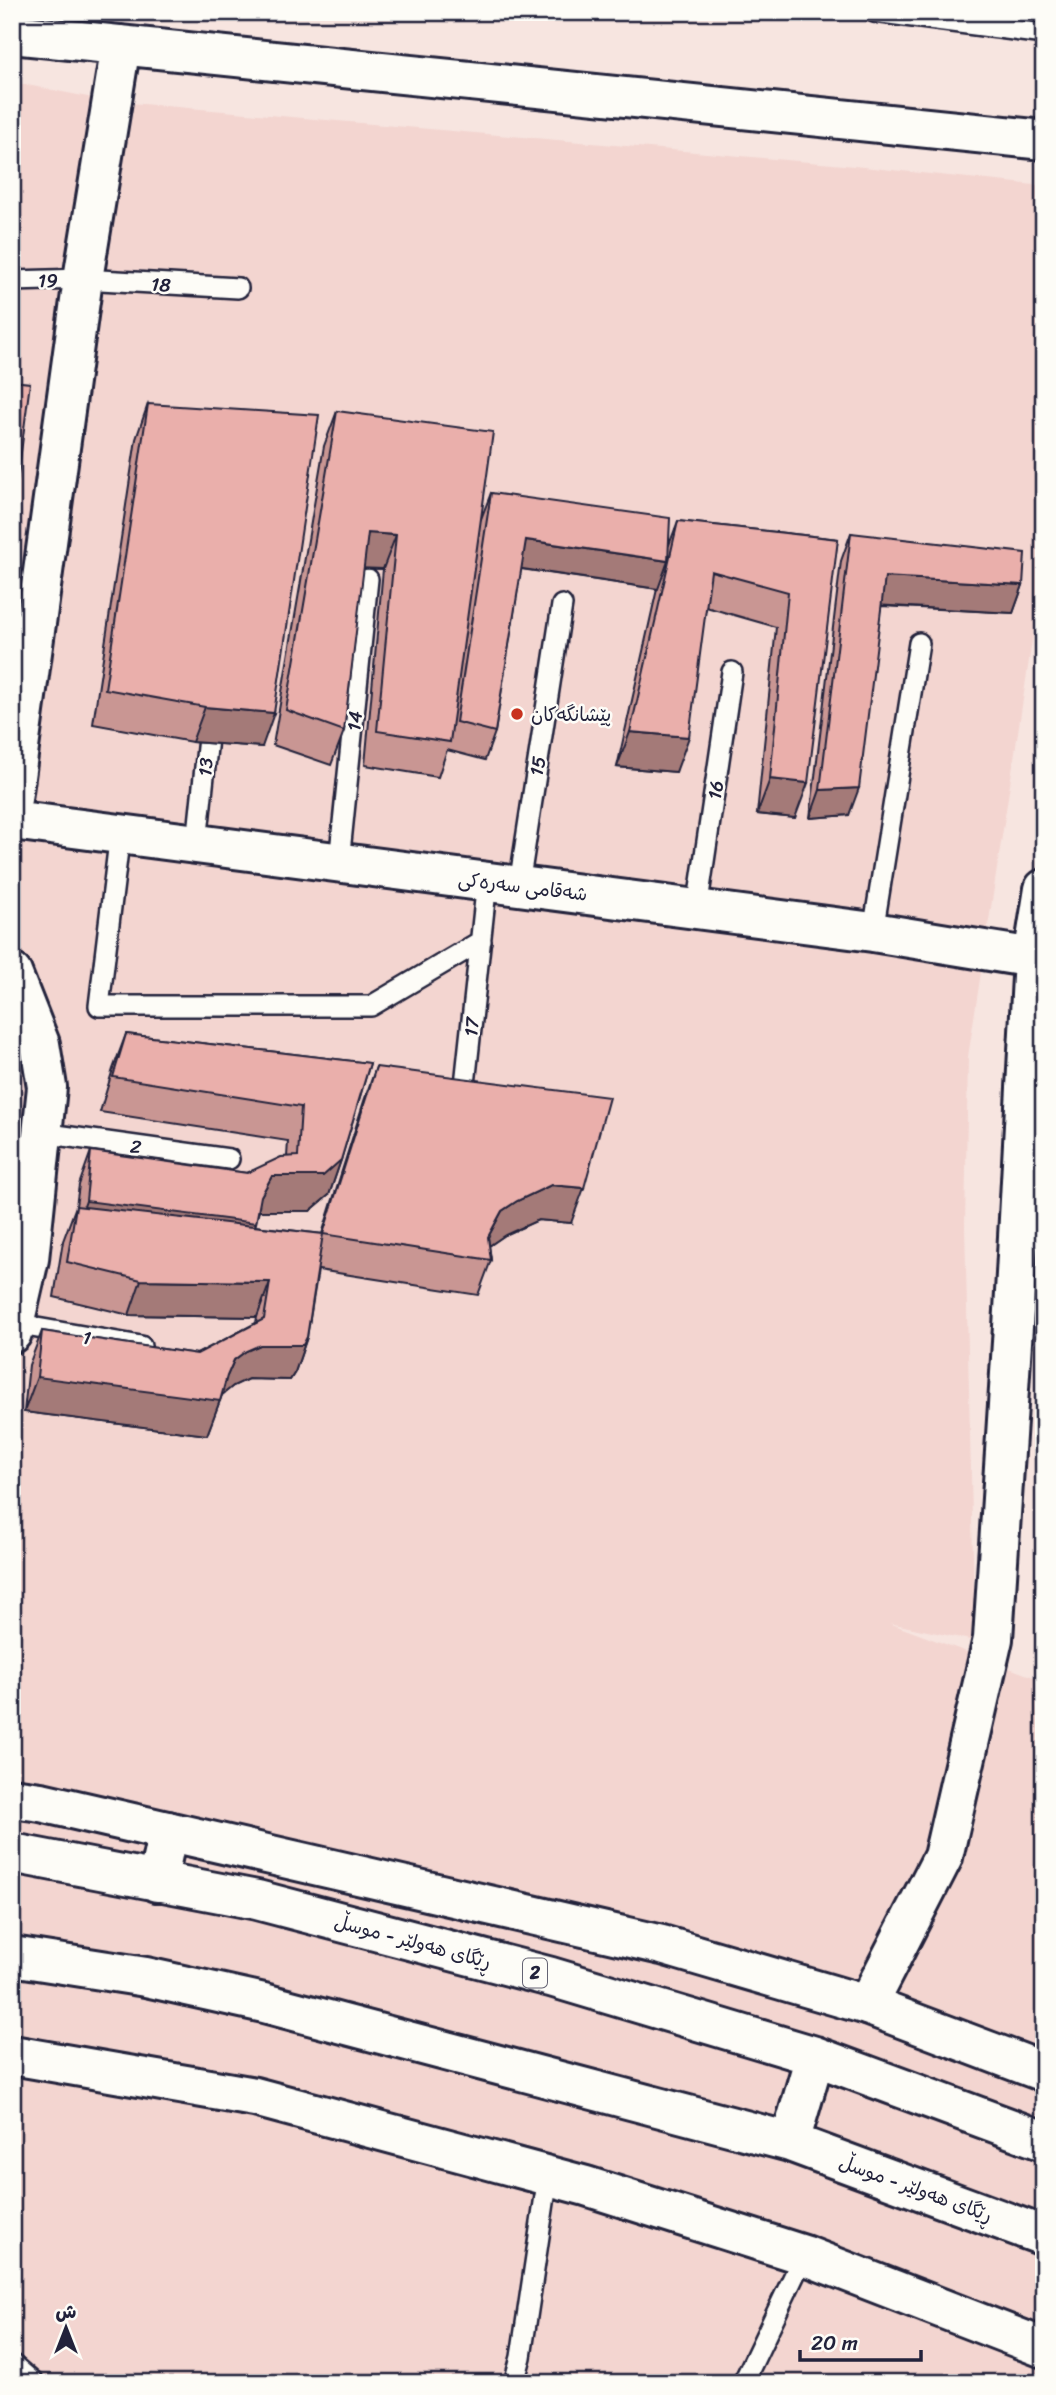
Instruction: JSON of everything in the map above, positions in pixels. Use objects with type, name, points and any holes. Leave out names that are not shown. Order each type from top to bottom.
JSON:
[{"type":"main road","points":[[12,34],[1044,140]]},
{"type":"main road","points":[[12,799],[83,279],[121,45]]},
{"type":"main road","name":"شەقامی سەرەکی","points":[[12,820],[873,932],[1033,958]]},
{"type":"main road","points":[[867,2005],[943,1857],[993,1639],[1035,1080],[1033,958],[1044,889]]},
{"type":"main road","points":[[12,973],[40,1044],[47,1087],[29,1259],[13,1329]]},
{"type":"main road","points":[[12,1798],[41,1802],[662,1945],[867,2005],[1044,2072]]},
{"type":"main road","points":[[157,1882],[168,1831]]},
{"type":"main road","name":"ڕێگای هەولێر - موسڵ","points":[[12,1853],[257,1900],[551,1977],[815,2056],[1044,2141]]},
{"type":"main road","name":"ڕێگای هەولێر - موسڵ","points":[[12,1956],[145,1977],[264,2003],[790,2142],[1044,2236]]},
{"type":"main road","points":[[12,2055],[255,2097],[548,2176],[804,2255],[1044,2348]]},
{"type":"main road","points":[[790,2142],[815,2056]]},
{"type":"lane","points":[[874,12],[1044,34]]},
{"type":"lane","name":"19","points":[[12,281],[83,279]]},
{"type":"lane","name":"18","points":[[83,279],[238,288]]},
{"type":"lane","name":"14","points":[[339,862],[369,579]]},
{"type":"lane","name":"15","points":[[503,883],[562,605]]},
{"type":"lane","points":[[873,932],[919,643]]},
{"type":"lane","name":"16","points":[[697,909],[732,672]]},
{"type":"lane","name":"13","points":[[197,843],[212,697]]},
{"type":"lane","points":[[120,833],[99,1006],[371,1006],[481,941]]},
{"type":"lane","name":"17","points":[[461,1119],[481,941],[503,883]]},
{"type":"lane","name":"2","points":[[42,1133],[229,1159]]},
{"type":"lane","name":"1","points":[[13,1329],[160,1349]]},
{"type":"lane","points":[[514,2383],[521,2357],[548,2176]]},
{"type":"lane","points":[[743,2383],[804,2255]]},
{"type":"lane","points":[[12,2364],[34,2383]]},
{"type":"shaded area","name":"پێشانگەکان","points":[[12,82],[108,101],[844,165],[1044,186],[1044,563],[968,1057],[965,1226],[975,1641],[889,1623],[1044,1681],[1044,2383],[12,2383]]},
{"type":"building","points":[[12,381],[30,383],[12,522]]},
{"type":"building","points":[[148,404],[319,415],[274,713],[205,707],[105,689]]},
{"type":"building","points":[[337,411],[493,432],[450,742],[377,731],[396,535],[368,533],[344,731],[286,710]]},
{"type":"building","points":[[491,493],[670,518],[668,561],[526,540],[495,732],[456,722]]},
{"type":"building","points":[[678,521],[838,539],[808,783],[770,779],[788,592],[711,571],[689,737],[630,732]]},
{"type":"building","points":[[851,533],[1025,553],[1023,585],[885,577],[859,788],[820,790]]},
{"type":"building","points":[[126,1034],[370,1063],[341,1160],[323,1176],[272,1176],[261,1196],[256,1223],[86,1201],[91,1151],[247,1173],[281,1157],[298,1156],[301,1107],[113,1077]]},
{"type":"building","points":[[376,1067],[609,1097],[584,1188],[551,1185],[502,1211],[488,1237],[491,1260],[323,1234]]},
{"type":"building","points":[[76,1206],[323,1234],[307,1337],[303,1345],[260,1345],[246,1351],[234,1360],[220,1401],[37,1377],[42,1331],[197,1354],[264,1319],[270,1282],[141,1280],[67,1262]]},
{"type":"place","name":"پێشانگەکان","points":[[517,714]]}]
